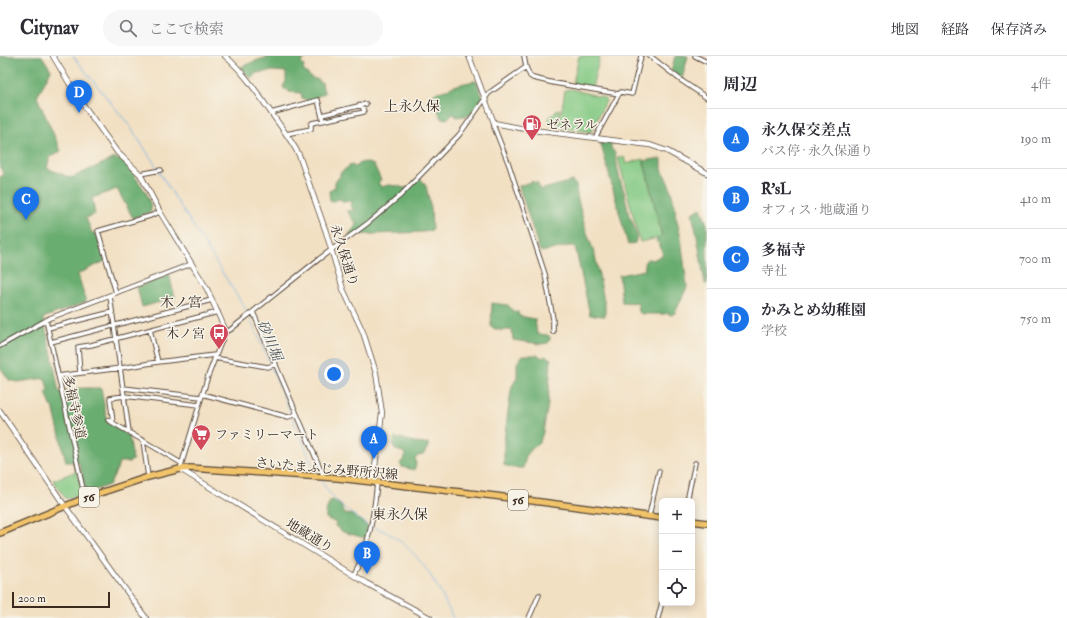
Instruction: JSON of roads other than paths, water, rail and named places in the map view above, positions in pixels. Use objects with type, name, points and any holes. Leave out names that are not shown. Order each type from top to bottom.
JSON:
[{"type":"main road","name":"さいたまふじみ野所沢線","points":[[0,533],[85,498],[180,466],[315,476],[494,496],[659,518]]},
{"type":"main road","points":[[695,521],[707,522]]},
{"type":"street","points":[[53,56],[78,96],[114,147],[140,174],[160,212],[212,300],[225,332]]},
{"type":"street","name":"永久保通り","points":[[225,56],[237,66],[286,134],[299,155],[343,289],[363,332],[376,373],[382,413],[371,520],[354,574]]},
{"type":"street","points":[[469,56],[509,165],[543,269],[548,289],[554,332]]},
{"type":"street","points":[[524,56],[526,67],[530,76],[533,78],[619,94],[621,92],[632,94],[641,56]]},
{"type":"street","points":[[650,56],[707,98]]},
{"type":"street","points":[[695,56],[707,62]]},
{"type":"street","points":[[108,420],[143,440],[180,466],[214,356],[225,332],[230,330],[252,313],[331,249],[368,223],[415,181],[459,135],[484,98],[494,88],[526,67]]},
{"type":"street","points":[[595,138],[619,94]]},
{"type":"street","points":[[271,113],[318,100],[323,121]]},
{"type":"street","points":[[286,134],[311,128],[312,123],[364,112],[364,104],[322,115]]},
{"type":"street","points":[[494,123],[526,129],[620,140],[661,148],[682,158],[707,173]]},
{"type":"street","points":[[140,174],[161,170]]},
{"type":"street","points":[[116,293],[98,232],[160,212]]},
{"type":"street","points":[[0,346],[46,320],[191,264]]},
{"type":"street","points":[[110,296],[129,432]]},
{"type":"street","points":[[51,342],[212,300]]},
{"type":"street","points":[[48,328],[112,312]]},
{"type":"street","points":[[80,373],[78,347],[91,345],[218,312]]},
{"type":"street","points":[[252,313],[298,414],[324,477]]},
{"type":"street","name":"多福寺参道","points":[[46,320],[85,498]]},
{"type":"street","points":[[150,330],[158,362]]},
{"type":"street","points":[[58,376],[214,356],[269,367],[275,364]]},
{"type":"street","points":[[123,388],[202,395],[290,417],[298,414]]},
{"type":"street","points":[[162,401],[163,392]]},
{"type":"street","points":[[113,423],[110,398],[124,396],[199,405]]},
{"type":"street","points":[[0,411],[146,618]]},
{"type":"street","points":[[143,440],[148,477]]},
{"type":"street","points":[[689,498],[695,464]]},
{"type":"street","name":"地蔵通り","points":[[180,466],[354,574],[430,618]]},
{"type":"street","points":[[649,516],[659,471]]},
{"type":"street","points":[[529,618],[539,595]]},
{"type":"street","points":[[658,618],[661,606]]},
{"type":"waterway","name":"砂川堀","points":[[73,56],[129,125],[158,169]]},
{"type":"waterway","name":"砂川堀","points":[[159,172],[248,313]]},
{"type":"waterway","name":"砂川堀","points":[[249,316],[270,364]]},
{"type":"waterway","name":"砂川堀","points":[[271,367],[291,414]]},
{"type":"waterway","name":"砂川堀","points":[[292,417],[317,475]]},
{"type":"waterway","name":"砂川堀","points":[[320,479],[324,486],[342,506],[369,526]]},
{"type":"waterway","name":"砂川堀","points":[[372,527],[390,534],[409,549],[431,576],[453,618]]},
{"type":"place","name":"かみとめ幼稚園","points":[[79,113]]},
{"type":"place","name":"ゼネラル","points":[[532,141]]},
{"type":"place","name":"多福寺","points":[[26,220]]},
{"type":"place","name":"木ノ宮","points":[[219,350]]},
{"type":"place","name":"ファミリーマート","points":[[201,451]]},
{"type":"place","name":"永久保交差点","points":[[374,459]]},
{"type":"place","name":"R'sL","points":[[367,574]]},
{"type":"district","name":"上永久保","points":[[412,106]]},
{"type":"district","name":"木ノ宮","points":[[181,302]]},
{"type":"district","name":"東永久保","points":[[400,514]]}]
